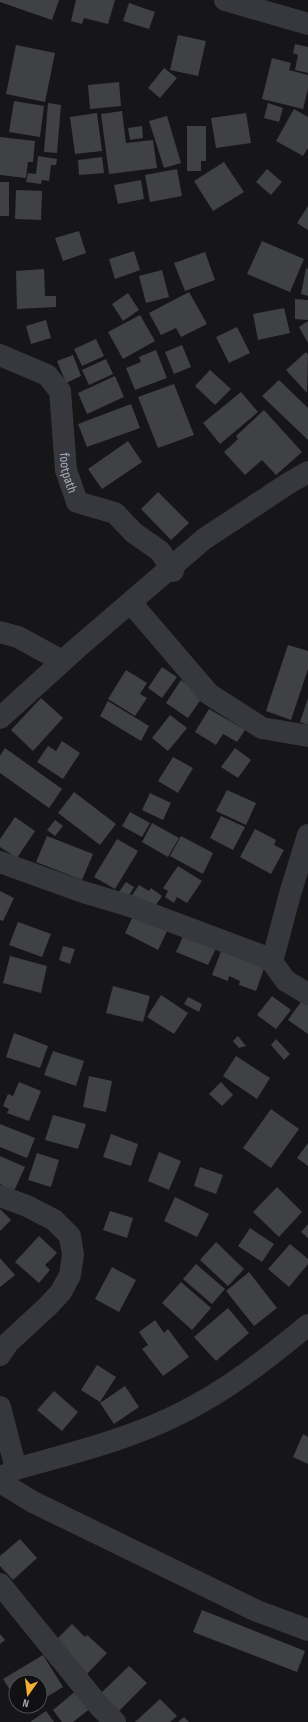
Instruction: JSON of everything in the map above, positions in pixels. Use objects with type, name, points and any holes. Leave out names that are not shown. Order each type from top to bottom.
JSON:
[{"type":"street","points":[[225,0],[308,24]]},
{"type":"street","name":"footpath","points":[[0,355],[47,375],[60,391],[66,470],[77,502],[115,513],[134,533],[160,551],[172,570]]},
{"type":"street","points":[[0,718],[62,661],[172,570],[204,539],[289,482],[308,472]]},
{"type":"street","points":[[131,603],[209,694],[262,728],[308,736]]},
{"type":"street","points":[[0,632],[18,637],[62,661]]},
{"type":"street","points":[[272,962],[290,894],[308,836]]},
{"type":"street","points":[[0,862],[191,928],[263,956],[272,962],[286,980],[308,994]]},
{"type":"street","points":[[0,1196],[27,1206],[54,1220],[70,1236],[73,1256],[70,1275],[61,1292],[8,1343],[0,1355]]},
{"type":"street","points":[[5,1476],[138,1432],[184,1412],[238,1380],[274,1354],[308,1325]]},
{"type":"street","points":[[0,1407],[5,1476],[33,1502],[250,1607],[308,1630]]},
{"type":"street","points":[[0,1584],[100,1707],[115,1722]]},
{"type":"building","points":[[0,0],[59,0],[52,20],[0,2]]},
{"type":"building","points":[[76,0],[115,0],[108,24],[84,18],[82,24],[71,21]]},
{"type":"building","points":[[129,3],[155,12],[149,29],[123,21]]},
{"type":"building","points":[[178,35],[206,41],[198,76],[170,70]]},
{"type":"building","points":[[295,44],[308,47],[308,73],[295,70],[298,55],[293,53]]},
{"type":"building","points":[[16,45],[55,53],[45,102],[6,94]]},
{"type":"building","points":[[272,58],[291,63],[289,70],[308,75],[308,89],[303,109],[262,99]]},
{"type":"building","points":[[164,68],[177,78],[160,98],[148,88]]},
{"type":"building","points":[[119,82],[121,106],[90,109],[88,85]]},
{"type":"building","points":[[14,101],[44,106],[40,137],[9,132]]},
{"type":"building","points":[[48,103],[61,105],[57,153],[44,152]]},
{"type":"building","points":[[268,103],[283,108],[279,122],[264,118]]},
{"type":"building","points":[[294,109],[308,117],[308,148],[303,156],[276,141]]},
{"type":"building","points":[[122,111],[126,143],[153,140],[157,168],[109,174],[101,114]]},
{"type":"building","points":[[97,113],[102,151],[75,154],[70,117]]},
{"type":"building","points":[[246,113],[251,143],[216,148],[211,118]]},
{"type":"building","points":[[167,116],[181,163],[164,168],[149,121]]},
{"type":"building","points":[[142,126],[143,138],[130,140],[128,128]]},
{"type":"building","points":[[187,126],[206,126],[206,161],[201,161],[201,171],[187,171]]},
{"type":"building","points":[[0,137],[35,141],[33,162],[28,162],[26,178],[0,175]]},
{"type":"building","points":[[38,156],[57,159],[56,165],[51,165],[49,181],[42,180],[41,184],[26,182],[28,173],[36,174]]},
{"type":"building","points":[[102,157],[104,173],[79,175],[78,160]]},
{"type":"building","points":[[224,162],[244,192],[213,211],[194,181]]},
{"type":"building","points":[[177,169],[182,196],[150,202],[145,175]]},
{"type":"building","points":[[267,169],[282,182],[271,195],[256,182]]},
{"type":"building","points":[[141,180],[144,199],[118,204],[114,185]]},
{"type":"building","points":[[0,182],[9,182],[9,216],[0,216]]},
{"type":"building","points":[[16,190],[42,191],[41,220],[15,219]]},
{"type":"building","points":[[308,206],[308,230],[297,223]]},
{"type":"building","points":[[79,231],[86,253],[63,261],[55,238]]},
{"type":"building","points":[[262,241],[304,259],[290,292],[247,274]]},
{"type":"building","points":[[134,251],[140,270],[115,279],[109,259]]},
{"type":"building","points":[[205,252],[215,280],[185,291],[174,263]]},
{"type":"building","points":[[306,268],[308,269],[308,296],[301,294]]},
{"type":"building","points":[[44,269],[45,296],[56,296],[56,307],[17,309],[16,271]]},
{"type":"building","points":[[162,270],[169,297],[146,303],[139,276]]},
{"type":"building","points":[[189,292],[207,324],[181,337],[176,328],[161,335],[149,313]]},
{"type":"building","points":[[128,293],[139,310],[123,321],[112,304]]},
{"type":"building","points":[[295,299],[308,300],[308,320],[295,319]]},
{"type":"building","points":[[284,308],[290,333],[258,340],[253,314]]},
{"type":"building","points":[[140,315],[155,341],[123,359],[108,332]]},
{"type":"building","points":[[46,320],[51,338],[31,344],[26,326]]},
{"type":"building","points":[[308,321],[308,343],[299,327]]},
{"type":"building","points":[[237,327],[250,353],[229,363],[216,337]]},
{"type":"building","points":[[96,339],[104,356],[82,366],[74,349]]},
{"type":"building","points":[[182,345],[191,367],[174,374],[165,352]]},
{"type":"building","points":[[156,350],[167,378],[135,390],[126,368],[141,362],[139,357]]},
{"type":"building","points":[[306,352],[308,355],[307,393],[286,370]]},
{"type":"building","points":[[73,355],[81,376],[66,383],[57,361]]},
{"type":"building","points":[[106,359],[113,374],[89,385],[82,370]]},
{"type":"building","points":[[210,370],[231,389],[215,405],[195,386]]},
{"type":"building","points":[[115,376],[124,397],[87,414],[78,393]]},
{"type":"building","points":[[279,380],[308,408],[308,440],[262,396]]},
{"type":"building","points":[[174,384],[194,435],[158,448],[138,397]]},
{"type":"building","points":[[241,392],[258,412],[220,444],[203,423]]},
{"type":"building","points":[[131,404],[140,428],[87,447],[78,424]]},
{"type":"building","points":[[264,410],[302,452],[276,475],[262,460],[245,475],[224,452],[238,439],[236,436]]},
{"type":"building","points":[[128,441],[142,462],[102,489],[88,469]]},
{"type":"building","points":[[158,492],[189,523],[171,540],[141,509]]},
{"type":"building","points":[[288,645],[308,651],[308,669],[291,720],[266,711]]},
{"type":"building","points":[[162,667],[177,677],[162,698],[148,688]]},
{"type":"building","points":[[126,670],[147,683],[140,694],[147,698],[135,716],[108,699]]},
{"type":"building","points":[[181,680],[204,695],[188,718],[166,703]]},
{"type":"building","points":[[41,698],[63,718],[33,751],[11,730]]},
{"type":"building","points":[[308,698],[308,725],[300,722]]},
{"type":"building","points":[[108,701],[149,726],[141,741],[100,716]]},
{"type":"building","points":[[209,709],[245,730],[237,742],[223,734],[216,745],[195,732]]},
{"type":"building","points":[[170,715],[187,728],[168,751],[152,738]]},
{"type":"building","points":[[62,741],[80,753],[63,779],[37,762],[48,746],[56,751]]},
{"type":"building","points":[[5,748],[62,789],[49,808],[0,773],[0,756]]},
{"type":"building","points":[[235,748],[251,760],[238,778],[221,767]]},
{"type":"building","points":[[173,757],[193,768],[178,793],[158,781]]},
{"type":"building","points":[[227,790],[256,803],[246,825],[216,811]]},
{"type":"building","points":[[74,792],[116,824],[100,845],[58,813]]},
{"type":"building","points":[[150,793],[171,803],[163,820],[142,810]]},
{"type":"building","points":[[130,812],[150,823],[142,837],[122,826]]},
{"type":"building","points":[[221,816],[245,827],[233,850],[210,838]]},
{"type":"building","points":[[15,817],[35,831],[17,858],[0,847],[0,839]]},
{"type":"building","points":[[55,820],[63,826],[55,836],[47,830]]},
{"type":"building","points":[[152,823],[179,838],[168,857],[142,842]]},
{"type":"building","points":[[255,829],[276,840],[274,845],[284,850],[271,874],[240,857]]},
{"type":"building","points":[[47,836],[93,854],[82,880],[36,862]]},
{"type":"building","points":[[181,836],[213,853],[203,874],[170,856]]},
{"type":"building","points":[[117,839],[138,851],[115,889],[94,877]]},
{"type":"building","points":[[178,866],[202,881],[187,903],[177,897],[174,903],[165,897],[168,891],[163,888]]},
{"type":"building","points":[[126,882],[134,887],[127,899],[118,893]]},
{"type":"building","points":[[139,885],[149,891],[151,888],[162,896],[151,912],[130,898]]},
{"type":"building","points":[[0,891],[14,898],[3,921],[0,920]]},
{"type":"building","points":[[135,912],[168,929],[158,950],[125,933]]},
{"type":"building","points":[[18,922],[51,934],[42,957],[9,945]]},
{"type":"building","points":[[186,930],[218,944],[208,965],[176,952]]},
{"type":"building","points":[[63,946],[75,949],[70,964],[59,960]]},
{"type":"building","points":[[223,946],[266,963],[256,991],[239,985],[240,981],[229,976],[228,981],[212,975]]},
{"type":"building","points":[[10,956],[47,966],[41,993],[3,983]]},
{"type":"building","points":[[113,986],[150,996],[143,1022],[106,1013]]},
{"type":"building","points":[[161,995],[188,1013],[174,1034],[147,1017]]},
{"type":"building","points":[[272,996],[291,1010],[276,1029],[257,1015]]},
{"type":"building","points":[[188,997],[202,1004],[199,1012],[184,1004]]},
{"type":"building","points":[[303,999],[308,1002],[308,1034],[288,1020]]},
{"type":"building","points":[[14,1033],[48,1046],[40,1068],[6,1057]]},
{"type":"building","points":[[238,1036],[246,1046],[239,1048],[233,1041]]},
{"type":"building","points":[[276,1039],[290,1054],[284,1060],[271,1045]]},
{"type":"building","points":[[53,1051],[84,1061],[76,1086],[44,1075]]},
{"type":"building","points":[[236,1056],[270,1078],[257,1099],[223,1076]]},
{"type":"building","points":[[89,1076],[112,1081],[106,1112],[83,1107]]},
{"type":"building","points":[[19,1082],[41,1091],[29,1121],[7,1113],[9,1109],[3,1106],[8,1094],[13,1096]]},
{"type":"building","points":[[221,1082],[233,1095],[222,1106],[209,1094]]},
{"type":"building","points":[[271,1109],[299,1129],[271,1168],[243,1148]]},
{"type":"building","points":[[53,1115],[86,1124],[78,1149],[45,1140]]},
{"type":"building","points":[[0,1124],[35,1138],[27,1158],[0,1147]]},
{"type":"building","points":[[111,1134],[138,1144],[131,1166],[103,1157]]},
{"type":"building","points":[[308,1143],[308,1166],[297,1158]]},
{"type":"building","points":[[159,1152],[181,1161],[169,1190],[148,1181]]},
{"type":"building","points":[[37,1153],[59,1160],[51,1187],[28,1180]]},
{"type":"building","points":[[0,1156],[25,1167],[14,1191],[0,1184]]},
{"type":"building","points":[[200,1167],[223,1175],[216,1194],[194,1186]]},
{"type":"building","points":[[277,1187],[302,1212],[279,1237],[253,1212]]},
{"type":"building","points":[[175,1197],[209,1214],[197,1237],[164,1221]]},
{"type":"building","points":[[0,1209],[11,1220],[0,1231]]},
{"type":"building","points":[[110,1211],[133,1218],[127,1238],[103,1230]]},
{"type":"building","points":[[308,1224],[308,1238],[301,1232]]},
{"type":"building","points":[[250,1228],[274,1244],[262,1262],[238,1246]]},
{"type":"building","points":[[39,1236],[57,1253],[45,1265],[50,1270],[39,1283],[15,1262]]},
{"type":"building","points":[[216,1242],[244,1269],[228,1286],[200,1260]]},
{"type":"building","points":[[290,1244],[308,1259],[308,1264],[289,1287],[268,1269]]},
{"type":"building","points":[[0,1258],[15,1275],[0,1287]]},
{"type":"building","points":[[196,1264],[225,1289],[212,1304],[183,1279]]},
{"type":"building","points":[[112,1267],[136,1280],[119,1312],[95,1299]]},
{"type":"building","points":[[249,1272],[277,1308],[254,1326],[226,1291]]},
{"type":"building","points":[[181,1282],[211,1308],[192,1330],[162,1303]]},
{"type":"building","points":[[228,1308],[249,1333],[216,1361],[194,1337]]},
{"type":"building","points":[[155,1320],[164,1333],[168,1329],[189,1357],[163,1376],[142,1349],[148,1345],[139,1332]]},
{"type":"building","points":[[97,1365],[116,1377],[100,1402],[81,1390]]},
{"type":"building","points":[[125,1386],[139,1407],[114,1424],[100,1403]]},
{"type":"building","points":[[54,1391],[78,1412],[62,1431],[37,1410]]},
{"type":"building","points":[[303,1434],[308,1437],[308,1464],[293,1457]]},
{"type":"building","points":[[20,1539],[37,1558],[13,1580],[0,1566],[0,1556]]},
{"type":"building","points":[[202,1610],[305,1651],[297,1672],[193,1632]]},
{"type":"building","points":[[72,1624],[85,1637],[87,1635],[107,1653],[87,1674],[54,1642]]},
{"type":"building","points":[[0,1634],[5,1640],[0,1644]]},
{"type":"building","points":[[43,1655],[63,1687],[48,1696],[48,1674],[11,1674]]},
{"type":"building","points":[[129,1666],[147,1683],[117,1713],[99,1695]]},
{"type":"building","points":[[8,1676],[8,1687],[3,1679]]},
{"type":"building","points":[[77,1690],[91,1708],[73,1722],[62,1722],[53,1710]]},
{"type":"building","points":[[160,1699],[177,1716],[170,1722],[135,1722]]},
{"type":"building","points":[[42,1714],[48,1714],[54,1722],[30,1722]]},
{"type":"building","points":[[184,1717],[189,1722],[178,1722]]}]
